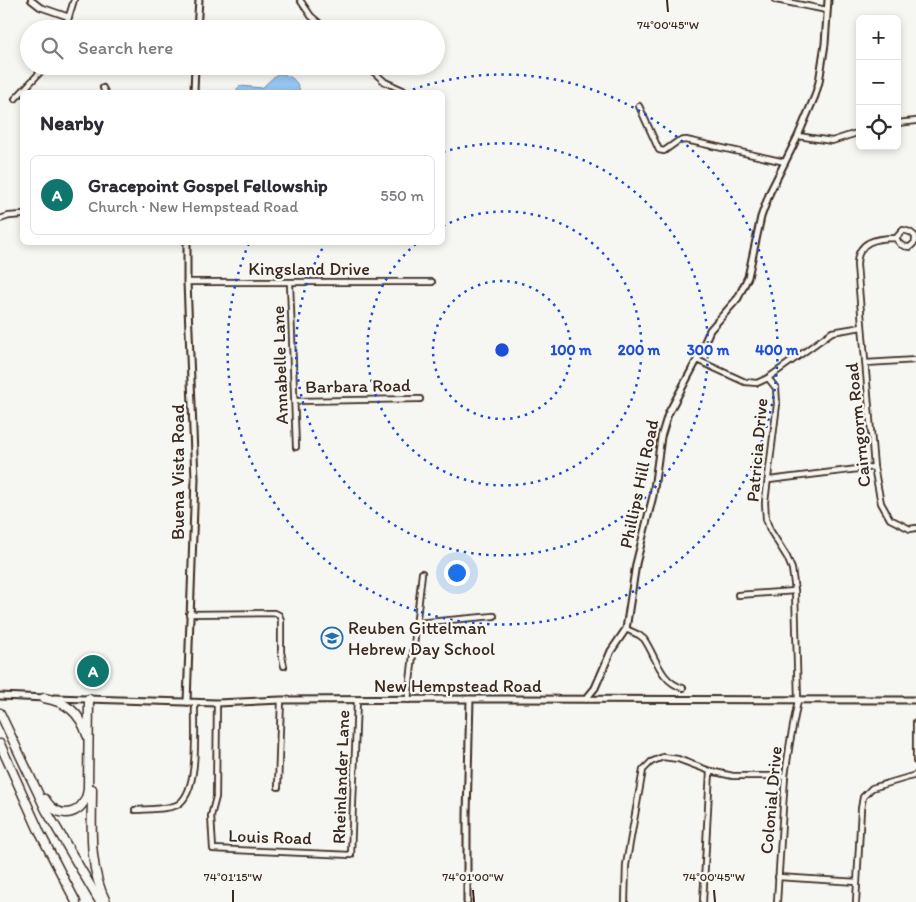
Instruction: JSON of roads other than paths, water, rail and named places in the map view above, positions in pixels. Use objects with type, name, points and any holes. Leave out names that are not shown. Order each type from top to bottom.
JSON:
[{"type":"highway","points":[[44,698],[61,702],[72,710],[82,723],[88,740]]},
{"type":"highway","points":[[16,749],[48,804],[56,811],[67,813],[78,809],[86,799],[88,787],[88,740],[91,699]]},
{"type":"highway","points":[[91,699],[92,844],[95,872],[106,902]]},
{"type":"highway","points":[[0,713],[16,749],[55,825],[100,902]]},
{"type":"highway","points":[[0,744],[37,825],[76,902]]},
{"type":"street","points":[[32,0],[40,7],[69,16]]},
{"type":"street","points":[[68,20],[74,0]]},
{"type":"street","points":[[198,20],[199,0]]},
{"type":"street","points":[[300,0],[316,20]]},
{"type":"street","points":[[776,0],[827,10]]},
{"type":"street","name":"Phillips Hill Road","points":[[586,699],[595,688],[611,651],[626,629],[636,564],[653,496],[662,437],[668,414],[697,360],[710,330],[738,298],[748,277],[761,217],[770,192],[798,136],[820,82],[828,0]]},
{"type":"street","points":[[23,90],[38,75]]},
{"type":"street","points":[[194,90],[195,75]]},
{"type":"street","points":[[377,75],[385,82],[403,90]]},
{"type":"street","points":[[15,99],[20,94]]},
{"type":"street","points":[[639,106],[659,150],[664,151],[678,141],[686,140],[786,162]]},
{"type":"street","points":[[901,123],[916,121]]},
{"type":"street","points":[[798,136],[832,141],[856,133]]},
{"type":"street","points":[[0,219],[20,214]]},
{"type":"street","points":[[904,230],[915,236],[915,242],[910,247],[904,246],[898,244],[896,238],[904,230]]},
{"type":"street","name":"Cairngorm Road","points":[[896,238],[882,238],[870,242],[862,248],[857,256],[874,467],[881,503],[890,519],[910,529],[916,528]]},
{"type":"street","name":"Buena Vista Road","points":[[187,245],[195,479],[187,702]]},
{"type":"street","name":"Kingsland Drive","points":[[187,282],[432,282]]},
{"type":"street","name":"Annabelle Lane","points":[[290,283],[296,401],[296,446]]},
{"type":"street","points":[[697,360],[745,382],[758,383],[768,378],[832,332],[862,327]]},
{"type":"street","points":[[866,363],[916,360]]},
{"type":"street","name":"Patricia Drive","points":[[768,378],[776,388],[777,404],[765,502],[766,519],[770,530],[787,557],[792,569],[795,591],[798,700]]},
{"type":"street","name":"Barbara Road","points":[[296,401],[420,399]]},
{"type":"street","points":[[769,480],[874,467]]},
{"type":"street","points":[[408,700],[422,573]]},
{"type":"street","points":[[738,596],[795,591]]},
{"type":"street","points":[[189,614],[275,613],[279,615],[281,620],[281,652],[284,666]]},
{"type":"street","points":[[417,623],[494,616]]},
{"type":"street","points":[[626,629],[644,639],[665,677],[674,685],[683,688]]},
{"type":"street","name":"New Hempstead Road","points":[[0,696],[216,703],[281,700],[470,699],[916,700]]},
{"type":"street","points":[[467,902],[470,699]]},
{"type":"street","points":[[278,787],[281,700]]},
{"type":"street","name":"Rheinlander Lane","points":[[351,854],[357,700]]},
{"type":"street","name":"Colonial Drive","points":[[777,902],[785,776],[798,700]]},
{"type":"street","points":[[135,810],[172,807],[181,803],[191,786],[194,774],[195,702]]},
{"type":"street","name":"Louis Road","points":[[216,703],[216,797],[210,816],[214,849],[351,854]]},
{"type":"street","points":[[916,722],[916,760]]},
{"type":"street","points":[[626,902],[626,865],[643,770],[651,762],[663,757],[678,759],[710,771],[733,776],[785,776]]},
{"type":"street","points":[[703,902],[710,771]]},
{"type":"street","points":[[856,902],[863,797],[872,788],[916,775]]},
{"type":"street","points":[[778,877],[856,882]]},
{"type":"water","points":[[276,75],[286,75],[293,79],[299,90],[237,90],[240,86],[262,88]]},
{"type":"place","name":"Reuben Gittelman Hebrew Day School","points":[[332,638]]},
{"type":"place","name":"Gracepoint Gospel Fellowship","points":[[93,671]]}]
